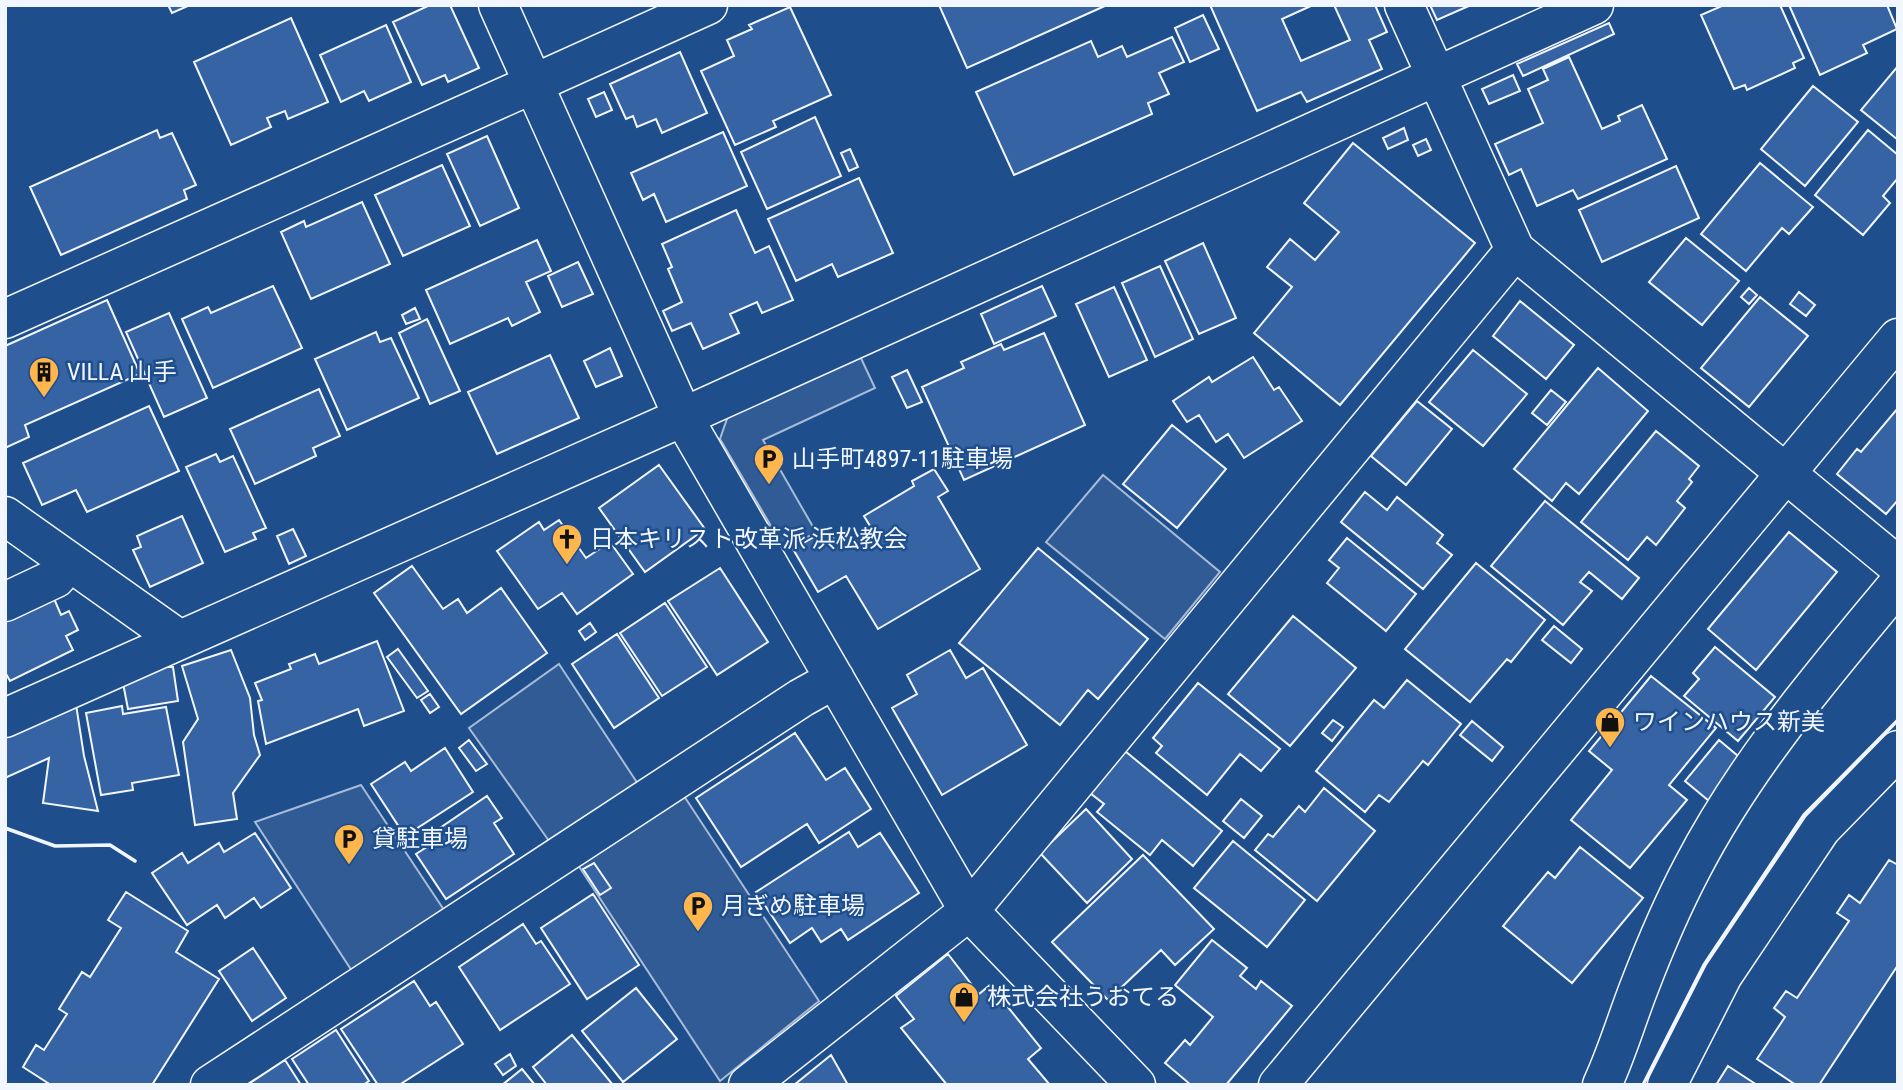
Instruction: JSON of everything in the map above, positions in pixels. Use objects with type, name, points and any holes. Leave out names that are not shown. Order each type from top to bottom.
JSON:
[{"type":"street","points":[[498,5],[683,416],[969,911],[1136,1085]]},
{"type":"street","points":[[5,319],[708,5]]},
{"type":"street","points":[[1404,5],[1515,250],[1898,566]]},
{"type":"street","points":[[5,718],[1594,5]]},
{"type":"street","points":[[748,1085],[969,911],[1515,250]]},
{"type":"street","points":[[1279,1085],[1898,338]]},
{"type":"street","points":[[5,516],[180,640]]},
{"type":"street","points":[[5,602],[55,578],[68,561]]},
{"type":"street","points":[[1602,1085],[1664,926],[1722,814],[1756,760],[1794,709],[1898,584]]},
{"type":"street","points":[[210,1085],[801,698],[835,679]]},
{"type":"street","points":[[1667,1085],[1723,975],[1821,829],[1898,750]]},
{"type":"shaded area","name":"山手町4897-11駐車場","points":[[860,356],[875,388],[763,440],[816,532],[785,550],[720,439],[728,416]]},
{"type":"shaded area","points":[[1103,475],[1220,572],[1165,639],[1046,542]]},
{"type":"shaded area","name":"貸駐車場","points":[[559,664],[638,784],[549,841],[469,728]]},
{"type":"shaded area","name":"貸駐車場","points":[[361,785],[444,910],[352,971],[255,822]]},
{"type":"shaded area","name":"月ぎめ駐車場","points":[[684,796],[819,1001],[720,1081],[578,865]]},
{"type":"building","points":[[168,5],[190,5],[172,13]]},
{"type":"building","points":[[430,5],[450,5],[479,68],[448,82],[445,75],[422,85],[393,22]]},
{"type":"building","points":[[939,5],[1107,5],[967,68]]},
{"type":"building","points":[[1210,5],[1313,5],[1282,19],[1301,61],[1350,40],[1334,5],[1375,5],[1387,32],[1369,40],[1382,69],[1307,102],[1301,92],[1257,111]]},
{"type":"building","points":[[1430,5],[1471,5],[1437,20]]},
{"type":"building","points":[[1724,5],[1780,5],[1804,58],[1793,63],[1795,68],[1747,90],[1745,85],[1734,89],[1701,15]]},
{"type":"building","points":[[1789,5],[1887,5],[1897,29],[1863,45],[1867,53],[1820,75]]},
{"type":"building","points":[[790,7],[831,95],[773,121],[776,127],[735,145],[701,71],[734,56],[727,40],[752,29],[749,25]]},
{"type":"building","points":[[1203,15],[1219,49],[1190,62],[1175,28]]},
{"type":"building","points":[[291,18],[328,102],[288,119],[285,111],[267,118],[271,127],[231,145],[194,62]]},
{"type":"building","points":[[1609,23],[1614,34],[1523,76],[1517,64]]},
{"type":"building","points":[[386,25],[411,82],[369,101],[364,91],[341,102],[320,55]]},
{"type":"building","points":[[1172,37],[1184,62],[1159,73],[1169,94],[1148,103],[1152,114],[1014,175],[976,92],[1091,41],[1098,57],[1122,46],[1127,57]]},
{"type":"building","points":[[680,52],[707,113],[662,133],[656,119],[637,127],[633,116],[626,119],[610,84]]},
{"type":"building","points":[[1569,57],[1602,129],[1620,121],[1618,116],[1642,105],[1667,159],[1578,199],[1573,190],[1537,206],[1521,169],[1509,175],[1495,144],[1543,123],[1528,89],[1548,80],[1543,69]]},
{"type":"building","points":[[1898,66],[1898,140],[1861,110]]},
{"type":"building","points":[[1513,75],[1520,91],[1489,104],[1482,89]]},
{"type":"building","points":[[1813,86],[1858,122],[1805,186],[1761,149]]},
{"type":"building","points":[[604,92],[612,110],[596,117],[588,99]]},
{"type":"building","points":[[815,117],[841,176],[767,209],[741,152]]},
{"type":"building","points":[[1404,128],[1408,140],[1388,149],[1383,138]]},
{"type":"building","points":[[157,130],[160,138],[172,133],[196,185],[184,190],[187,199],[61,255],[30,187]]},
{"type":"building","points":[[1868,130],[1898,155],[1898,178],[1883,196],[1890,203],[1863,235],[1815,195]]},
{"type":"building","points":[[723,132],[747,186],[666,222],[654,194],[643,200],[631,173]]},
{"type":"building","points":[[487,136],[519,208],[480,226],[447,154]]},
{"type":"building","points":[[1426,139],[1431,150],[1418,156],[1413,145]]},
{"type":"building","points":[[1353,143],[1475,243],[1340,405],[1254,333],[1292,287],[1267,267],[1290,239],[1315,260],[1339,232],[1304,203]]},
{"type":"building","points":[[850,149],[858,167],[849,171],[841,153]]},
{"type":"building","points":[[1760,163],[1813,207],[1789,234],[1782,228],[1746,271],[1701,234]]},
{"type":"building","points":[[442,165],[470,226],[403,256],[375,195]]},
{"type":"building","points":[[1676,166],[1699,218],[1602,262],[1579,210]]},
{"type":"building","points":[[859,178],[893,253],[838,277],[832,264],[796,281],[768,219]]},
{"type":"building","points":[[362,202],[390,264],[311,299],[281,232],[304,221],[306,227]]},
{"type":"building","points":[[736,210],[755,253],[769,246],[793,300],[762,313],[757,302],[730,314],[739,333],[703,349],[691,323],[672,331],[663,311],[682,302],[668,269],[672,267],[662,244]]},
{"type":"building","points":[[1686,238],[1739,281],[1702,325],[1649,282]]},
{"type":"building","points":[[537,240],[551,271],[526,282],[540,312],[512,326],[508,318],[450,344],[426,290]]},
{"type":"building","points":[[1203,243],[1236,318],[1199,334],[1165,261]]},
{"type":"building","points":[[578,262],[593,294],[562,307],[548,276]]},
{"type":"building","points":[[1160,266],[1193,339],[1155,357],[1122,283]]},
{"type":"building","points":[[273,286],[302,348],[213,388],[182,319],[208,307],[211,313]]},
{"type":"building","points":[[1042,286],[1056,316],[994,344],[981,314]]},
{"type":"building","points":[[1114,287],[1147,360],[1109,377],[1076,304]]},
{"type":"building","points":[[1749,288],[1757,295],[1749,304],[1741,297]]},
{"type":"building","points":[[1799,292],[1815,305],[1806,316],[1790,304]]},
{"type":"building","points":[[1760,297],[1808,336],[1749,407],[1701,368]]},
{"type":"building","name":"VILLA 山手","points":[[107,300],[140,374],[25,425],[29,437],[5,448],[5,346]]},
{"type":"building","points":[[1520,301],[1574,345],[1546,379],[1493,336]]},
{"type":"building","points":[[415,308],[420,319],[406,324],[402,315]]},
{"type":"building","points":[[169,313],[207,398],[164,417],[126,332]]},
{"type":"building","points":[[427,319],[460,391],[430,404],[399,333]]},
{"type":"building","points":[[376,332],[380,342],[391,338],[419,398],[347,430],[315,359]]},
{"type":"building","points":[[1044,333],[1085,425],[964,480],[922,387],[964,368],[961,362],[1001,344],[1004,350]]},
{"type":"building","points":[[610,348],[622,376],[596,387],[584,361]]},
{"type":"building","points":[[1473,350],[1527,394],[1483,446],[1429,402]]},
{"type":"building","points":[[550,355],[579,418],[497,454],[468,392]]},
{"type":"building","points":[[1253,357],[1274,390],[1279,387],[1302,421],[1244,458],[1228,434],[1216,442],[1199,415],[1187,422],[1173,401],[1209,377],[1212,382]]},
{"type":"building","points":[[1598,368],[1648,411],[1579,494],[1566,483],[1552,501],[1514,469]]},
{"type":"building","points":[[907,370],[922,402],[907,408],[892,377]]},
{"type":"building","points":[[319,389],[340,436],[313,448],[316,456],[255,484],[230,429]]},
{"type":"building","points":[[1551,390],[1566,402],[1547,425],[1532,413]]},
{"type":"building","points":[[1417,401],[1452,429],[1406,485],[1371,456]]},
{"type":"building","points":[[149,406],[179,471],[87,512],[76,490],[42,505],[23,463]]},
{"type":"building","points":[[1898,408],[1898,500],[1886,514],[1837,474],[1857,449],[1861,452]]},
{"type":"building","points":[[1172,425],[1226,469],[1177,528],[1123,484]]},
{"type":"building","points":[[1656,431],[1699,466],[1689,479],[1692,482],[1677,501],[1685,508],[1656,545],[1647,537],[1628,560],[1581,522]]},
{"type":"building","points":[[216,454],[220,462],[233,456],[266,528],[253,533],[256,539],[225,552],[186,467]]},
{"type":"building","points":[[659,465],[705,529],[645,572],[599,508]]},
{"type":"building","points":[[934,469],[948,491],[938,497],[980,569],[878,629],[846,576],[818,592],[793,549],[828,529],[841,550],[873,531],[864,516],[914,486],[912,481]]},
{"type":"building","points":[[1365,492],[1387,510],[1397,497],[1443,535],[1437,543],[1452,555],[1423,589],[1341,522]]},
{"type":"building","points":[[1545,501],[1639,578],[1622,599],[1589,572],[1580,582],[1592,591],[1563,625],[1491,566]]},
{"type":"building","points":[[182,516],[203,563],[150,587],[133,550],[141,547],[137,536]]},
{"type":"building","name":"日本キリスト改革派 浜松教会","points":[[559,520],[586,558],[610,542],[633,574],[577,614],[562,593],[538,609],[497,551],[539,522],[544,530]]},
{"type":"building","points":[[293,529],[306,556],[289,564],[277,536]]},
{"type":"building","points":[[1789,532],[1837,572],[1756,670],[1708,629]]},
{"type":"building","points":[[1347,538],[1416,594],[1386,631],[1327,583],[1339,568],[1329,560]]},
{"type":"building","points":[[1038,548],[1148,639],[1098,699],[1088,690],[1060,725],[959,643]]},
{"type":"building","points":[[1476,563],[1545,620],[1511,662],[1507,659],[1470,702],[1405,649]]},
{"type":"building","points":[[412,566],[443,609],[458,599],[467,613],[501,588],[547,653],[461,714],[374,593]]},
{"type":"building","points":[[720,568],[768,642],[717,675],[668,601]]},
{"type":"building","points":[[52,594],[61,615],[69,611],[78,630],[66,636],[73,650],[10,681],[5,672],[5,616]]},
{"type":"building","points":[[665,603],[707,667],[662,696],[620,633]]},
{"type":"building","points":[[1293,616],[1356,668],[1290,746],[1228,694]]},
{"type":"building","points":[[590,623],[596,632],[585,640],[579,631]]},
{"type":"building","points":[[1554,626],[1582,649],[1571,663],[1542,640]]},
{"type":"building","points":[[617,634],[659,698],[614,728],[572,664]]},
{"type":"building","points":[[377,641],[404,711],[364,726],[358,709],[266,744],[258,701],[262,700],[255,683],[291,669],[289,664],[315,654],[319,664]]},
{"type":"building","points":[[1715,647],[1775,697],[1738,741],[1684,696],[1699,679],[1693,673]]},
{"type":"building","points":[[398,649],[428,691],[417,698],[387,657]]},
{"type":"building","points":[[231,650],[250,698],[254,735],[260,755],[233,793],[237,819],[195,825],[183,742],[198,719],[182,666]]},
{"type":"building","points":[[950,650],[966,678],[983,668],[1027,745],[942,795],[892,708],[917,694],[907,675]]},
{"type":"building","points":[[158,667],[173,667],[178,701],[128,709],[123,683]]},
{"type":"building","points":[[1651,676],[1716,728],[1669,785],[1687,800],[1630,868],[1571,820],[1612,770],[1589,751]]},
{"type":"building","points":[[1407,680],[1461,724],[1428,765],[1423,761],[1389,802],[1379,795],[1365,812],[1316,771],[1374,700],[1384,708]]},
{"type":"building","points":[[1198,683],[1280,749],[1261,771],[1240,754],[1207,795],[1156,753],[1162,746],[1153,738]]},
{"type":"building","points":[[430,694],[439,707],[430,713],[421,700]]},
{"type":"building","points":[[75,698],[84,756],[98,811],[43,803],[49,758],[5,778],[5,729]]},
{"type":"building","points":[[122,706],[123,714],[166,707],[179,775],[132,783],[133,790],[101,795],[86,713]]},
{"type":"building","points":[[1333,720],[1343,727],[1332,741],[1322,733]]},
{"type":"building","points":[[1472,721],[1503,747],[1492,761],[1460,735]]},
{"type":"building","points":[[795,733],[826,780],[845,768],[871,809],[819,843],[807,824],[741,867],[696,798]]},
{"type":"building","points":[[469,740],[487,764],[476,771],[459,748]]},
{"type":"building","points":[[1719,740],[1738,756],[1709,801],[1685,781]]},
{"type":"building","points":[[445,748],[473,792],[405,836],[371,784],[405,762],[411,771]]},
{"type":"building","points":[[1125,751],[1222,831],[1193,866],[1162,840],[1150,855],[1097,812],[1104,804],[1090,793]]},
{"type":"building","points":[[1324,788],[1375,831],[1317,901],[1255,850],[1268,834],[1273,837],[1299,806],[1305,812]]},
{"type":"building","points":[[487,796],[502,818],[494,823],[514,854],[446,899],[416,854],[439,839],[434,832]]},
{"type":"building","points":[[1241,799],[1262,816],[1244,838],[1223,821]]},
{"type":"building","points":[[1086,809],[1132,859],[1087,903],[1040,853]]},
{"type":"building","points":[[849,832],[858,847],[880,833],[919,893],[848,940],[841,929],[821,942],[812,928],[790,943],[756,892]]},
{"type":"building","points":[[255,833],[291,888],[261,908],[254,898],[225,918],[217,905],[187,925],[152,873],[182,853],[188,863],[219,843],[224,852]]},
{"type":"building","points":[[1233,841],[1305,900],[1267,947],[1194,888]]},
{"type":"building","points":[[1580,847],[1643,898],[1572,983],[1503,926],[1548,872],[1555,878]]},
{"type":"building","points":[[1143,855],[1214,929],[1175,965],[1161,950],[1108,1000],[1052,942]]},
{"type":"building","points":[[1889,860],[1898,865],[1898,965],[1819,1085],[1796,1085],[1757,1059],[1785,1017],[1774,1008],[1786,991],[1797,998],[1849,921],[1837,913],[1849,895],[1860,903]]},
{"type":"building","points":[[594,863],[611,888],[600,895],[583,869]]},
{"type":"building","points":[[126,892],[188,931],[176,952],[219,979],[152,1085],[51,1085],[23,1067],[36,1045],[44,1050],[67,1014],[59,1009],[82,972],[90,977],[121,928],[108,920]]},
{"type":"building","points":[[593,894],[639,965],[587,999],[541,928]]},
{"type":"building","points":[[523,924],[536,944],[541,941],[570,984],[500,1030],[459,967]]},
{"type":"building","points":[[1212,940],[1247,968],[1240,976],[1256,989],[1261,981],[1292,1006],[1226,1085],[1191,1085],[1165,1063],[1185,1040],[1190,1045],[1213,1017],[1175,985]]},
{"type":"building","points":[[253,948],[286,998],[252,1021],[219,971]]},
{"type":"building","name":"株式会社うおてる","points":[[948,954],[979,994],[990,985],[1041,1048],[1028,1059],[1050,1085],[947,1085],[901,1028],[914,1019],[896,996]]},
{"type":"building","points":[[414,981],[430,1006],[436,1002],[463,1044],[399,1085],[378,1085],[341,1029]]},
{"type":"building","points":[[636,988],[677,1039],[623,1082],[582,1031]]},
{"type":"building","points":[[336,1030],[369,1081],[363,1085],[309,1085],[292,1059]]},
{"type":"building","points":[[572,1035],[613,1085],[547,1085],[533,1067]]},
{"type":"building","points":[[510,1054],[516,1066],[503,1075],[495,1064]]},
{"type":"building","points":[[831,1055],[848,1085],[794,1085]]},
{"type":"building","points":[[285,1060],[301,1085],[247,1085]]},
{"type":"building","points":[[1728,1066],[1757,1085],[1716,1085]]},
{"type":"building","points":[[522,1069],[535,1085],[502,1085]]},
{"type":"wall","points":[[1643,1085],[1704,965],[1804,815],[1898,720]]},
{"type":"wall","points":[[5,828],[55,846],[110,845],[135,861]]},
{"type":"place","name":"VILLA 山手","points":[[44,399]]},
{"type":"place","name":"山手町4897-11駐車場","points":[[769,486]]},
{"type":"place","name":"日本キリスト改革派 浜松教会","points":[[567,566]]},
{"type":"place","name":"ワインハウス新美","points":[[1610,749]]},
{"type":"place","name":"貸駐車場","points":[[349,866]]},
{"type":"place","name":"月ぎめ駐車場","points":[[698,933]]},
{"type":"place","name":"株式会社うおてる","points":[[964,1024]]}]
